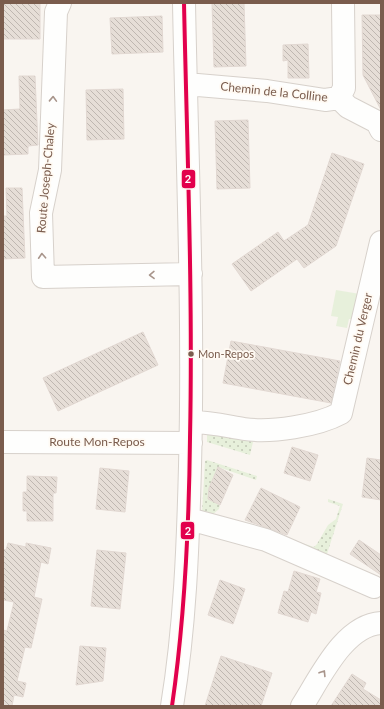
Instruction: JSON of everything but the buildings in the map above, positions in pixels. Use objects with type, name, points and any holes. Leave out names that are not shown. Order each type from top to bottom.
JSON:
[{"type":"street","name":"Route Joseph-Chaley","points":[[60,3],[56,12],[50,170],[41,213],[43,277],[191,274]]},
{"type":"street","points":[[172,706],[183,618],[189,519],[191,432],[191,274],[184,3]]},
{"type":"street","name":"Chemin de la Colline","points":[[186,84],[267,91],[325,100],[338,98],[344,88],[343,3]]},
{"type":"street","points":[[338,98],[348,107],[377,122],[381,130]]},
{"type":"street","name":"Chemin du Verger","points":[[191,432],[212,422],[245,429],[261,430],[297,426],[332,418],[341,413],[381,242]]},
{"type":"street","name":"Route Mon-Repos","points":[[5,447],[191,432]]},
{"type":"street","points":[[189,519],[266,540],[374,587]]},
{"type":"street","points":[[302,706],[339,648],[357,631],[381,623]]},
{"type":"green space","points":[[336,290],[360,294],[356,320],[349,319],[347,328],[336,326],[338,317],[331,316]]},
{"type":"green space","points":[[207,429],[253,442],[250,455],[207,442]]},
{"type":"green space","points":[[207,460],[257,476],[256,480],[218,467],[209,488],[208,499],[220,505],[219,509],[211,516],[202,513],[205,461]]},
{"type":"green space","points":[[328,499],[343,504],[326,557],[287,538],[314,547],[328,525],[336,519],[340,506],[328,502]]},
{"type":"transit line","name":"2","points":[[172,706],[183,606],[187,539],[191,384],[184,3]]},
{"type":"place","name":"Mon-Repos","points":[[191,354]]}]
